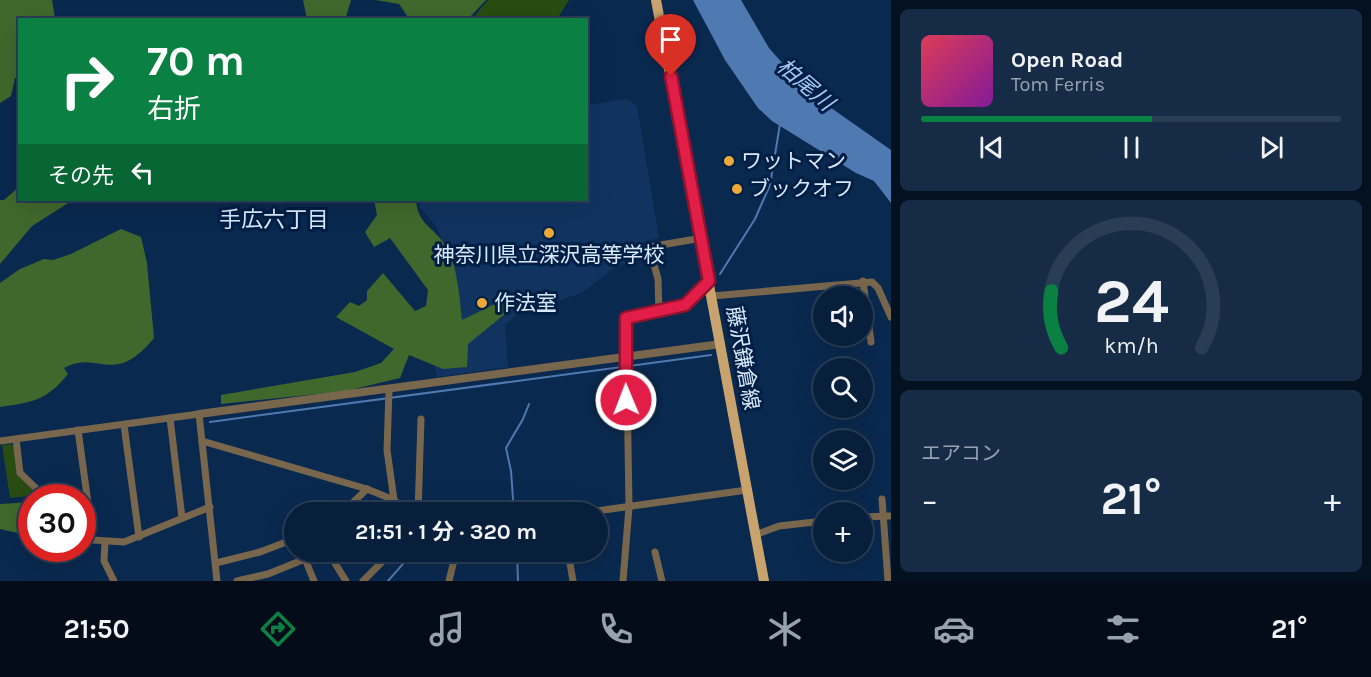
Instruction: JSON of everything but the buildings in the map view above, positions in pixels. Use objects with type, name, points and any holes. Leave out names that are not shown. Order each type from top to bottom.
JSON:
[{"type":"main road","name":"藤沢鎌倉線","points":[[656,0],[764,581]]},
{"type":"street","points":[[659,312],[658,279],[650,247],[702,238]]},
{"type":"street","points":[[623,581],[629,507],[626,318],[685,305],[709,281]]},
{"type":"street","points":[[862,281],[863,286]]},
{"type":"street","points":[[712,296],[862,281],[875,285],[891,317]]},
{"type":"street","points":[[0,441],[721,344]]},
{"type":"street","points":[[389,390],[387,450],[394,500]]},
{"type":"street","points":[[199,414],[217,581]]},
{"type":"street","points":[[170,418],[182,518]]},
{"type":"street","points":[[418,502],[421,419]]},
{"type":"street","points":[[124,425],[139,537]]},
{"type":"street","points":[[78,430],[85,484]]},
{"type":"street","points":[[16,439],[20,473],[30,484]]},
{"type":"street","points":[[202,441],[367,489],[394,500]]},
{"type":"street","points":[[353,502],[367,489]]},
{"type":"street","points":[[608,510],[747,490]]},
{"type":"street","points":[[882,499],[887,515],[888,581]]},
{"type":"street","points":[[96,540],[124,542],[210,507]]},
{"type":"street","points":[[755,535],[779,526],[813,522]]},
{"type":"street","points":[[105,542],[104,561],[114,581]]},
{"type":"street","points":[[216,563],[260,552],[284,542]]},
{"type":"street","points":[[656,552],[662,581]]},
{"type":"street","points":[[237,581],[268,574],[306,560],[314,581]]},
{"type":"street","points":[[334,562],[346,581]]},
{"type":"street","points":[[363,581],[382,562]]},
{"type":"street","points":[[449,581],[454,562]]},
{"type":"street","points":[[570,562],[573,581]]},
{"type":"shaded area","points":[[693,0],[741,0],[769,48],[807,91],[891,150],[891,203],[874,181],[856,173],[772,121],[758,108],[725,60]]},
{"type":"shaded area","name":"神奈川県立深沢高等学校","points":[[626,99],[637,106],[659,238],[646,241],[648,256],[615,267],[583,292],[523,314],[521,311],[505,325],[508,367],[437,377],[431,351],[447,254],[437,227],[419,207],[419,201],[588,201],[588,105]]},
{"type":"green space","points":[[0,0],[52,0],[55,18],[18,18],[18,78],[15,78],[11,96],[0,103]]},
{"type":"green space","points":[[303,0],[351,0],[346,18],[307,18]]},
{"type":"green space","points":[[375,0],[486,0],[469,18],[409,18],[399,4]]},
{"type":"green space","points":[[488,0],[569,0],[558,18],[473,18]]},
{"type":"green space","points":[[18,188],[18,201],[71,201],[32,226],[0,264],[0,200],[4,200]]},
{"type":"green space","points":[[374,201],[416,201],[423,220],[441,239],[450,253],[462,320],[509,297],[516,305],[468,344],[467,367],[443,369],[409,355],[400,378],[346,391],[221,404],[221,395],[355,372],[381,363],[394,349],[336,317],[350,302],[359,306],[367,300],[367,291],[383,273],[415,311],[426,306],[428,290],[390,238],[374,247],[365,232],[377,215]]},
{"type":"green space","points":[[121,229],[141,237],[147,263],[154,338],[140,353],[128,361],[107,365],[76,363],[64,368],[68,374],[46,395],[38,399],[0,407],[0,283],[20,269],[44,259],[53,260],[71,254]]},
{"type":"green space","points":[[2,445],[14,446],[17,475],[26,484],[18,484],[18,497],[10,498]]},
{"type":"green space","points":[[18,503],[18,533],[0,529],[0,504]]},
{"type":"waterway","points":[[720,274],[755,219],[770,185],[780,124]]},
{"type":"waterway","points":[[210,422],[711,355]]},
{"type":"waterway","points":[[513,502],[511,471],[506,448],[529,404]]},
{"type":"waterway","points":[[388,581],[405,562]]},
{"type":"waterway","points":[[517,562],[518,581]]},
{"type":"place","name":"ワットマン","points":[[729,161]]},
{"type":"place","name":"ブックオフ","points":[[737,189]]},
{"type":"place","name":"神奈川県立深沢高等学校","points":[[549,233]]},
{"type":"place","name":"作法室","points":[[482,303]]},
{"type":"district","name":"手広六丁目","points":[[274,219]]},
{"type":"route","points":[[626,400],[626,318],[685,305],[709,281],[671,76]]},
{"type":"water label","name":"柏尾川","points":[[806,84]]}]
